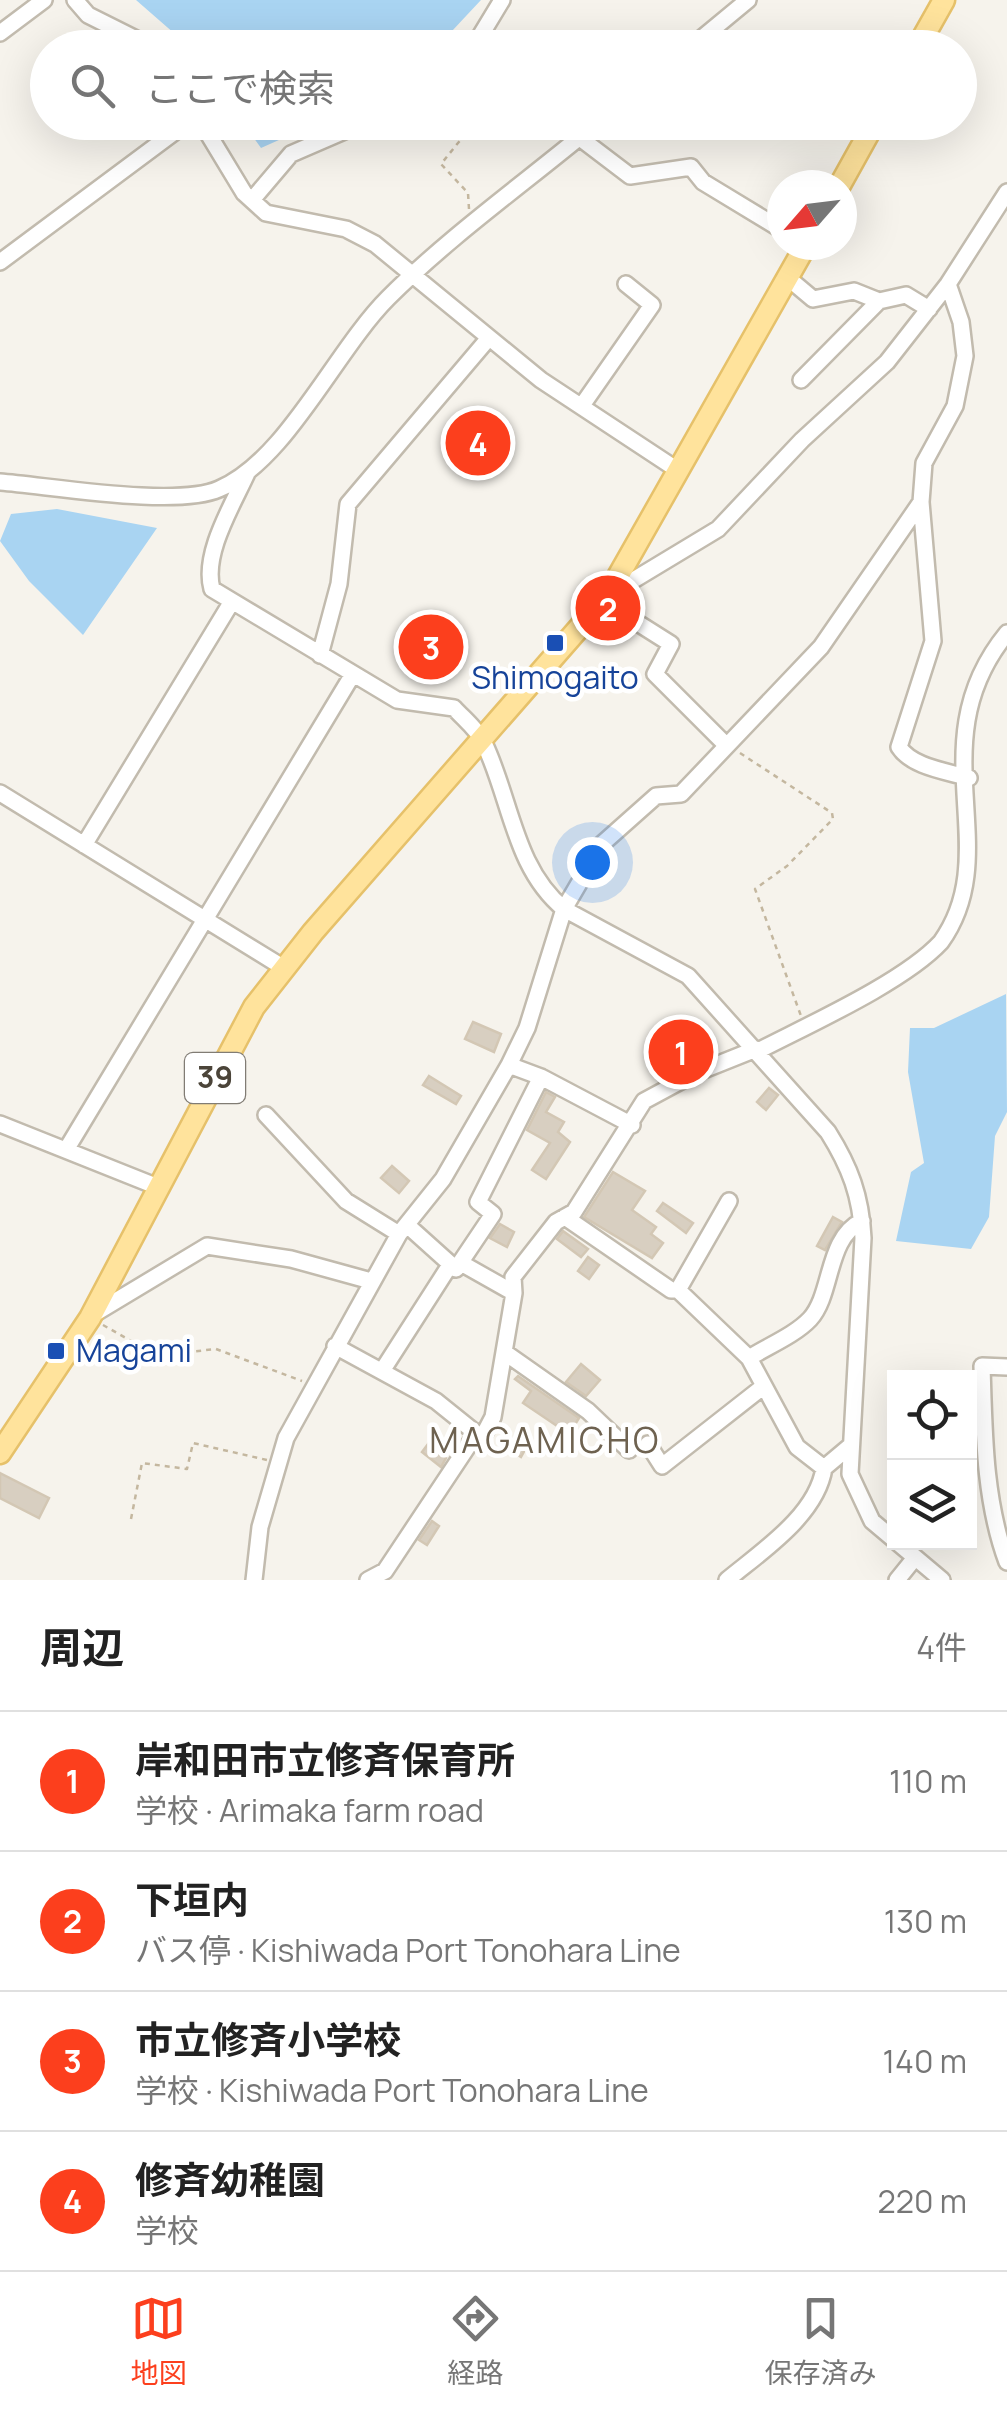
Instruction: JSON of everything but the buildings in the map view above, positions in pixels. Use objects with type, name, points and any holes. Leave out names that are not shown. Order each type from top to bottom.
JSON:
[{"type":"main road","points":[[927,30],[944,0]]},
{"type":"main road","points":[[848,170],[865,140]]},
{"type":"main road","name":"39","points":[[0,1453],[91,1316],[241,1029],[284,968],[605,599],[798,260]]},
{"type":"street","points":[[0,32],[44,0]]},
{"type":"street","points":[[75,0],[88,15],[118,30]]},
{"type":"street","points":[[484,30],[502,0]]},
{"type":"street","points":[[712,30],[748,0]]},
{"type":"street","points":[[2,256],[163,140]]},
{"type":"street","points":[[213,140],[252,200],[266,214],[346,229],[375,244],[542,380],[679,471]]},
{"type":"street","points":[[252,200],[291,154],[323,140]]},
{"type":"street","points":[[0,482],[190,496],[216,491],[248,472],[281,438],[351,338],[412,275],[578,140]]},
{"type":"street","points":[[583,140],[630,176],[690,166],[702,182],[767,221]]},
{"type":"street","points":[[726,744],[655,674],[670,644],[605,599],[718,529],[802,440],[887,362],[948,284],[1007,192]]},
{"type":"street","points":[[788,278],[814,299],[854,291],[879,300],[906,295],[929,308]]},
{"type":"street","points":[[583,404],[652,304],[626,284]]},
{"type":"street","points":[[948,284],[965,356],[954,406],[924,464],[920,502],[933,642],[899,747],[906,757],[969,778]]},
{"type":"street","points":[[802,380],[879,300]]},
{"type":"street","points":[[320,655],[339,584],[348,504],[488,339]]},
{"type":"street","points":[[248,472],[222,530],[210,580],[212,589],[397,700],[454,708],[483,740],[531,871],[546,894],[564,909],[688,976],[828,1132],[844,1157],[856,1184],[862,1220],[850,1474],[872,1521],[942,1580]]},
{"type":"street","points":[[255,1579],[260,1527],[278,1462],[313,1386],[403,1230],[443,1179],[509,1065],[527,1028],[564,909],[602,844],[656,796],[681,794],[820,648],[920,502]]},
{"type":"street","points":[[84,844],[230,602]]},
{"type":"street","points":[[335,1346],[436,1401],[482,1438],[493,1417],[514,1293],[513,1278],[556,1222],[574,1212],[644,1101],[696,1073],[805,1027],[916,963],[954,926],[976,872],[966,724],[974,690],[1007,633]]},
{"type":"street","points":[[66,1150],[353,674]]},
{"type":"street","points":[[0,793],[284,968]]},
{"type":"street","points":[[509,1065],[541,1077],[632,1125]]},
{"type":"street","points":[[382,1372],[492,1214],[478,1202],[541,1077]]},
{"type":"street","points":[[266,1115],[346,1201],[514,1293]]},
{"type":"street","points":[[0,1124],[158,1187]]},
{"type":"street","points":[[678,1290],[728,1200]]},
{"type":"street","points":[[565,1217],[678,1290],[749,1358],[798,1448],[824,1468]]},
{"type":"street","points":[[749,1358],[814,1314],[830,1266],[854,1224],[862,1220]]},
{"type":"street","points":[[91,1316],[207,1246],[290,1259],[372,1281]]},
{"type":"street","points":[[504,1352],[588,1410],[629,1450]]},
{"type":"street","points":[[1007,1367],[982,1366],[984,1445],[1007,1562]]},
{"type":"street","points":[[648,1444],[662,1466],[764,1386]]},
{"type":"street","points":[[368,1580],[385,1571],[476,1434]]},
{"type":"street","points":[[727,1580],[798,1518],[822,1484],[824,1468],[849,1447]]},
{"type":"street","points":[[897,1580],[914,1559]]},
{"type":"path","points":[[461,140],[442,164],[468,193],[462,234]]},
{"type":"path","points":[[726,744],[832,814],[833,819],[787,866],[755,889],[805,1027]]},
{"type":"path","points":[[91,1316],[147,1350],[216,1349],[313,1386]]},
{"type":"path","points":[[131,1519],[142,1463],[188,1468],[193,1443],[278,1462]]},
{"type":"water","points":[[136,0],[481,0],[453,30],[170,30]]},
{"type":"water","points":[[255,140],[279,140],[261,148]]},
{"type":"water","points":[[57,509],[157,528],[83,635],[29,581],[0,541],[11,514]]},
{"type":"water","points":[[1006,994],[1007,1112],[995,1136],[989,1217],[971,1249],[896,1241],[911,1172],[924,1163],[908,1072],[910,1028],[934,1028]]},
{"type":"place","name":"修斉幼稚園","points":[[478,443]]},
{"type":"place","name":"下垣内","points":[[608,608]]},
{"type":"place","name":"Shimogaito","points":[[555,643]]},
{"type":"place","name":"市立修斉小学校","points":[[431,647]]},
{"type":"place","name":"岸和田市立修斉保育所","points":[[681,1052]]},
{"type":"place","name":"Magami","points":[[56,1351]]},
{"type":"district","name":"MAGAMICHO","points":[[545,1441]]}]
